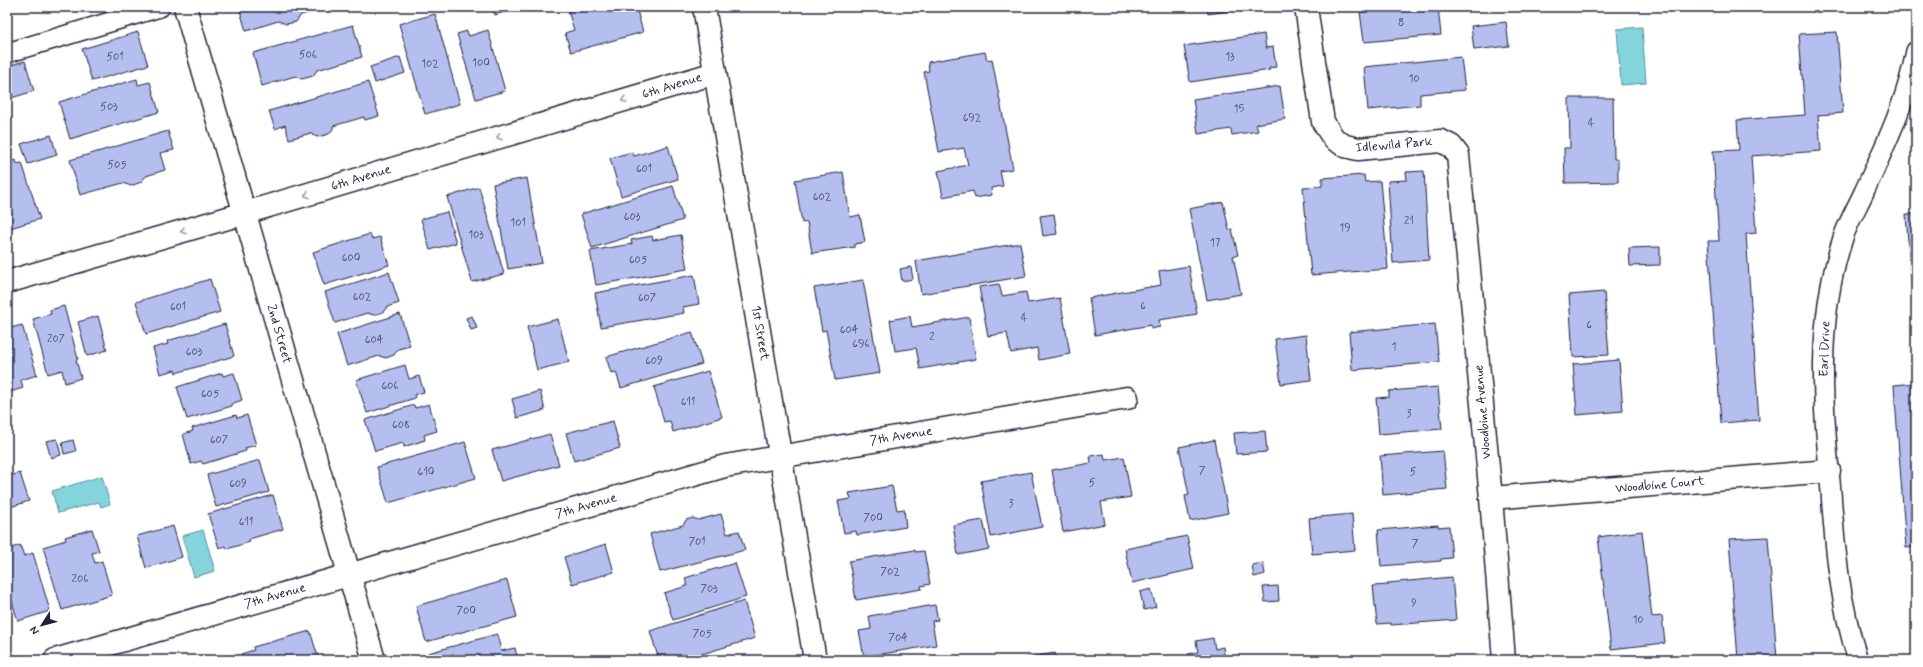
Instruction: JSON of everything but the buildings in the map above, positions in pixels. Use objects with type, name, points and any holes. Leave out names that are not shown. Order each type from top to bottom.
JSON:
[{"type":"street","name":"2nd Street","points":[[185,7],[374,660]]},
{"type":"street","name":"1st Street","points":[[704,7],[815,660]]},
{"type":"street","name":"Idlewild Park","points":[[1306,7],[1322,115],[1326,128],[1334,139],[1345,146],[1358,150],[1437,141],[1445,142],[1452,146],[1456,152],[1459,165]]},
{"type":"street","name":"6th Avenue","points":[[7,282],[245,213],[715,73]]},
{"type":"street","name":"Woodbine Avenue","points":[[1459,165],[1491,498],[1504,660]]},
{"type":"street","name":"7th Avenue","points":[[55,660],[725,466],[1127,398]]},
{"type":"street","name":"Woodbine Court","points":[[1491,498],[1829,472]]},
{"type":"lane","points":[[7,53],[160,7]]},
{"type":"lane","name":"Earl Drive","points":[[1858,660],[1850,636],[1838,574],[1823,379],[1826,306],[1833,270],[1844,236],[1900,111],[1909,83],[1916,50]]},
{"type":"water","points":[[1642,27],[1646,83],[1621,85],[1617,29]]},
{"type":"water","points":[[102,476],[110,504],[101,507],[99,502],[58,513],[52,491]]},
{"type":"water","points":[[203,530],[215,571],[194,577],[182,536]]}]
